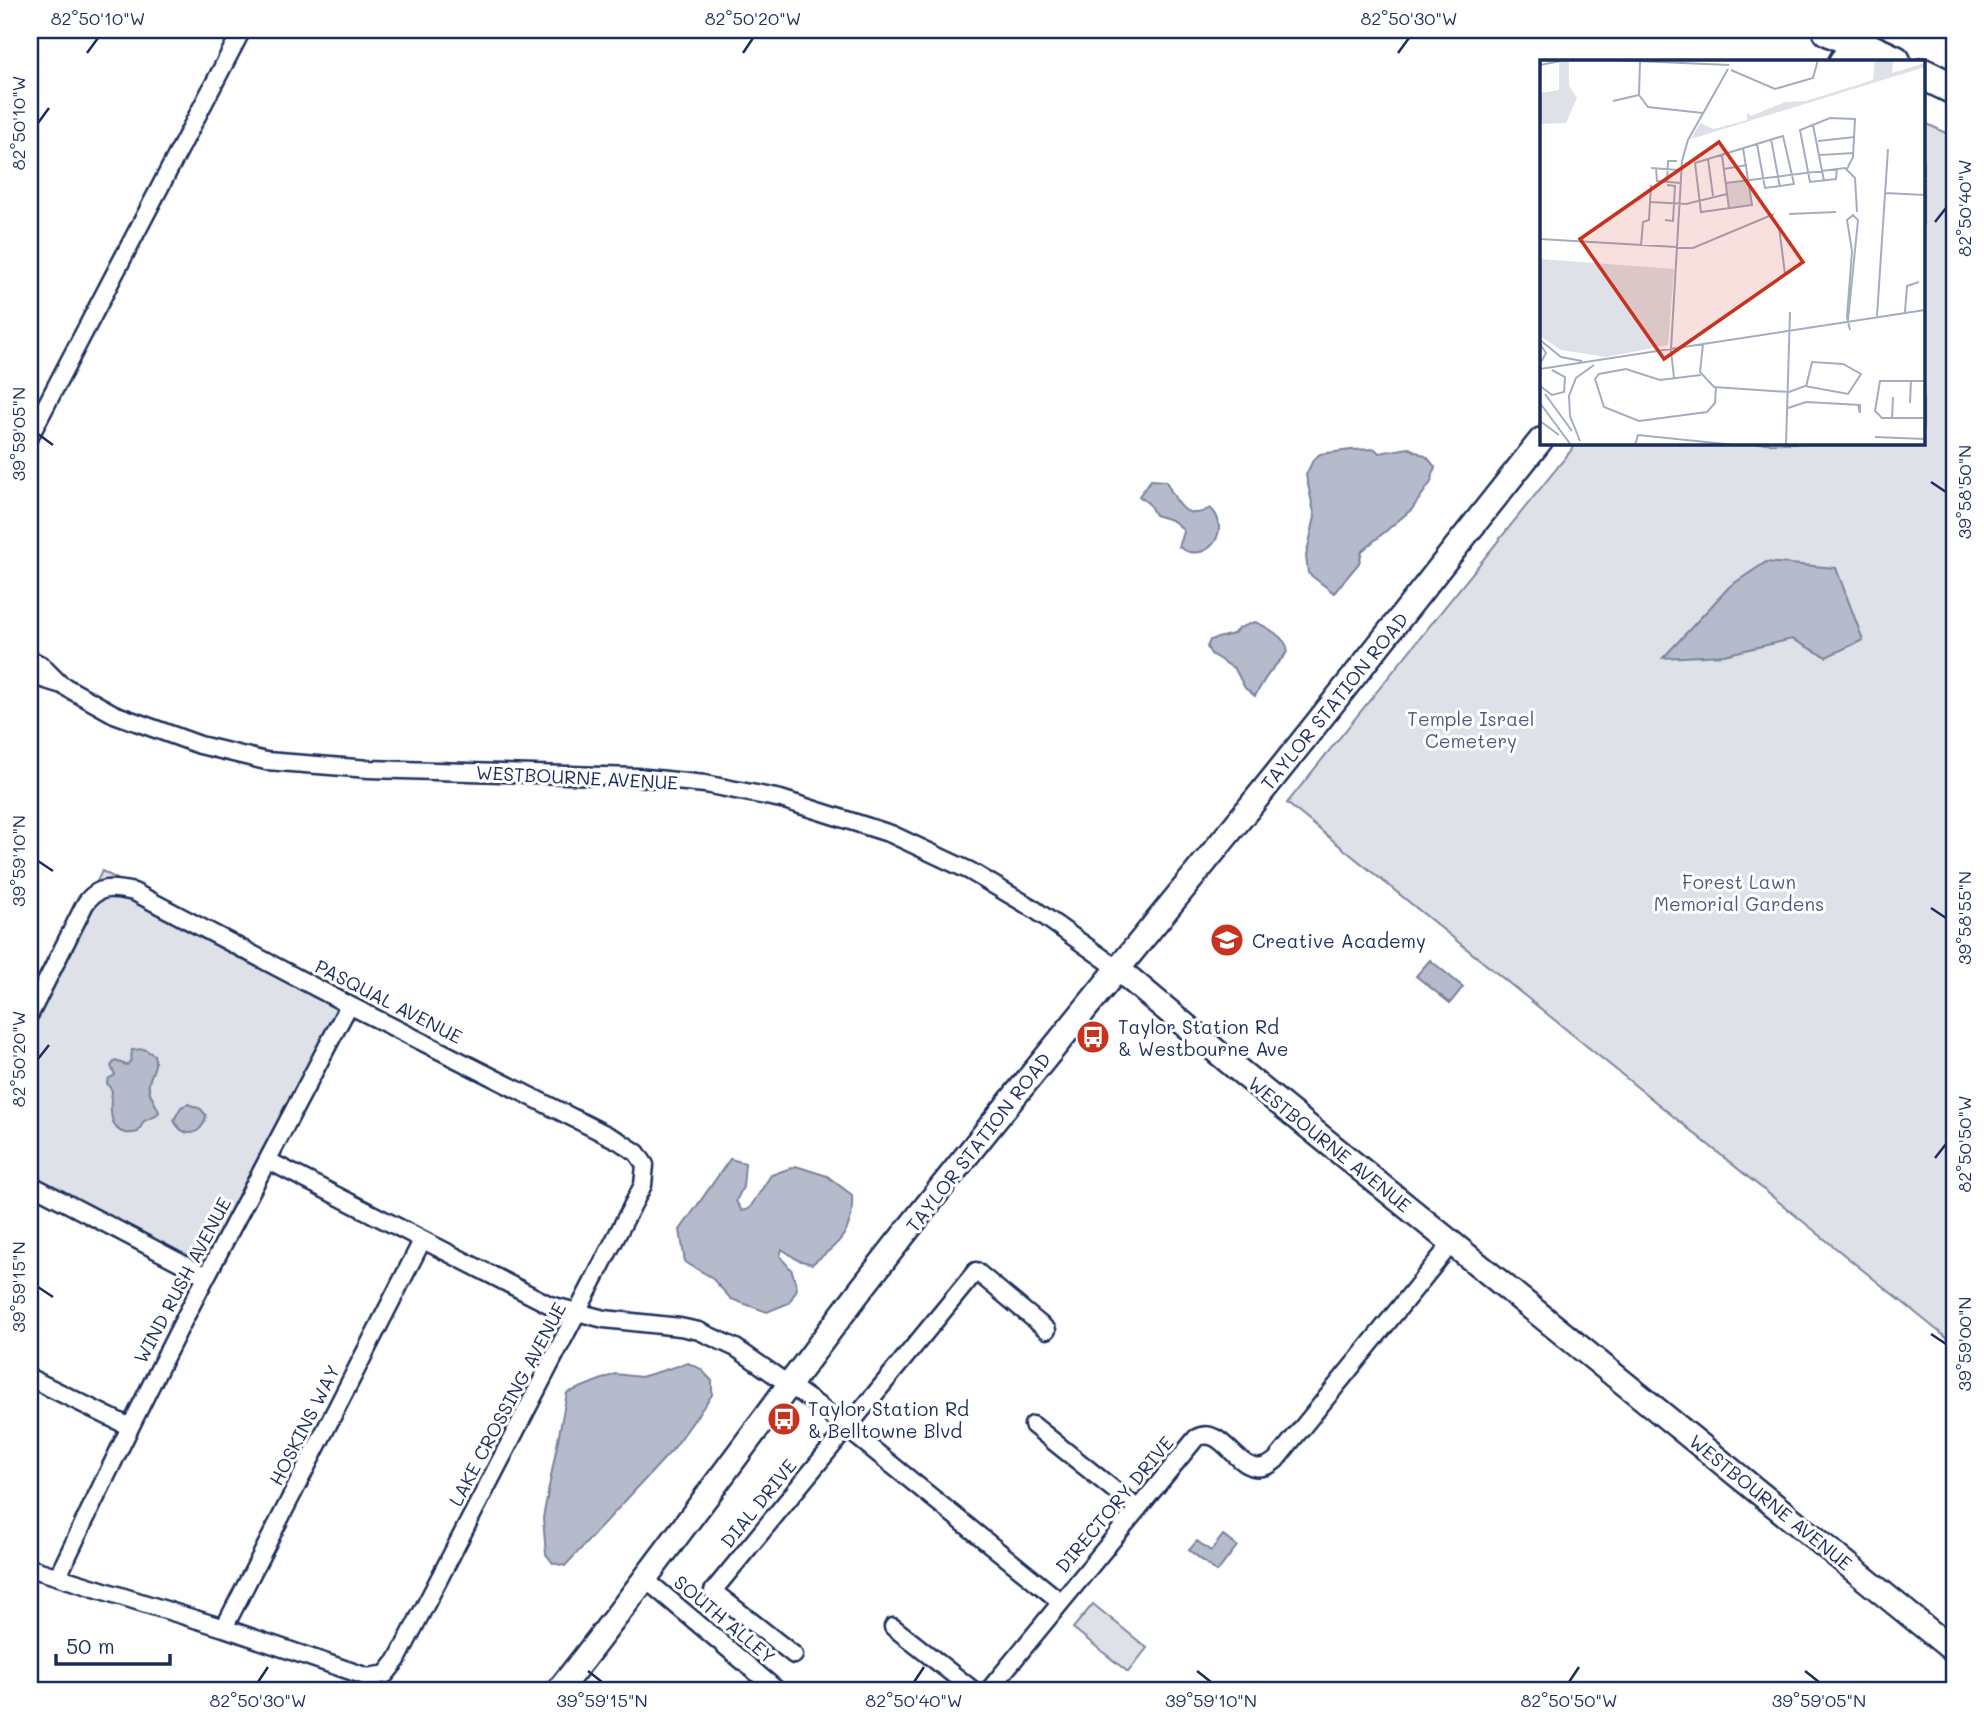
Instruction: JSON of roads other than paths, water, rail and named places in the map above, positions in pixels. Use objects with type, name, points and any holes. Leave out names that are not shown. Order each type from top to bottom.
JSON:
[{"type":"highway","points":[[1828,30],[1854,45],[1892,60]]},
{"type":"highway","points":[[1924,74],[1954,89]]},
{"type":"main road","name":"TAYLOR STATION ROAD","points":[[559,1690],[927,1206],[1289,758],[1540,441]]},
{"type":"main road","name":"WESTBOURNE AVENUE","points":[[1117,968],[1220,1055],[1954,1651]]},
{"type":"street","points":[[30,436],[242,30]]},
{"type":"street","name":"WESTBOURNE AVENUE","points":[[30,659],[41,665],[62,685]]},
{"type":"street","name":"WESTBOURNE AVENUE","points":[[30,675],[62,685],[114,714],[200,745],[266,761],[369,769],[637,777],[705,784],[781,799],[891,834],[970,872],[1034,909],[1117,968]]},
{"type":"street","name":"PASQUAL AVENUE","points":[[30,1014],[90,896],[107,888],[134,892],[349,1005],[619,1141],[637,1153],[645,1165]]},
{"type":"street","name":"WIND RUSH AVENUE","points":[[58,1576],[206,1276],[349,1005]]},
{"type":"street","points":[[268,1161],[550,1305],[604,1319],[699,1331],[736,1348],[790,1384],[1060,1602]]},
{"type":"street","name":"LAKE CROSSING AVENUE","points":[[224,1628],[368,1677],[386,1674],[397,1660],[578,1314],[643,1185],[645,1165]]},
{"type":"street","points":[[30,1184],[206,1276]]},
{"type":"street","name":"HOSKINS WAY","points":[[224,1628],[422,1241]]},
{"type":"street","name":"DIRECTORY DRIVE","points":[[989,1690],[1191,1444],[1202,1435],[1210,1435],[1254,1468],[1266,1467],[1276,1460],[1452,1243]]},
{"type":"street","name":"DIAL DRIVE","points":[[794,1656],[713,1591],[976,1271],[1047,1331]]},
{"type":"street","points":[[30,1378],[130,1427]]},
{"type":"street","points":[[1033,1425],[1138,1509]]},
{"type":"street","points":[[30,1568],[224,1628]]},
{"type":"street","name":"SOUTH ALLEY","points":[[645,1579],[773,1689]]},
{"type":"street","points":[[893,1627],[973,1690]]},
{"type":"water","points":[[1409,448],[1427,457],[1435,467],[1431,482],[1412,509],[1362,551],[1359,563],[1334,593],[1308,573],[1306,556],[1315,517],[1306,475],[1313,460],[1320,454],[1351,450],[1375,449],[1379,453]]},
{"type":"water","points":[[1151,480],[1166,481],[1177,502],[1187,511],[1194,513],[1210,508],[1216,514],[1219,530],[1213,544],[1199,552],[1189,552],[1179,547],[1184,532],[1181,528],[1172,520],[1155,515],[1149,504],[1139,496]]},
{"type":"water","points":[[1766,562],[1836,568],[1863,640],[1826,657],[1792,639],[1724,655],[1663,658],[1730,586]]},
{"type":"water","points":[[1255,622],[1275,633],[1287,649],[1255,696],[1245,688],[1235,669],[1211,654],[1207,647],[1210,640],[1233,634],[1239,628]]},
{"type":"water","points":[[1430,960],[1463,987],[1450,1003],[1416,976]]},
{"type":"water","points":[[144,1049],[154,1055],[155,1063],[149,1087],[159,1112],[144,1121],[138,1132],[121,1132],[116,1128],[111,1114],[112,1091],[107,1083],[108,1079],[115,1075],[111,1066],[115,1061],[127,1065],[131,1060],[132,1050]]},
{"type":"water","points":[[188,1104],[201,1109],[206,1115],[201,1127],[192,1133],[182,1131],[174,1120],[181,1107]]},
{"type":"water","points":[[730,1159],[745,1163],[743,1187],[736,1201],[742,1211],[749,1209],[771,1175],[796,1166],[827,1176],[852,1195],[848,1228],[822,1257],[812,1264],[798,1260],[782,1249],[780,1256],[792,1271],[797,1289],[789,1303],[767,1312],[731,1299],[711,1277],[685,1262],[680,1230]]},
{"type":"water","points":[[688,1363],[701,1369],[712,1381],[712,1395],[674,1448],[565,1566],[553,1563],[546,1554],[543,1518],[567,1393],[615,1374],[641,1377]]},
{"type":"water","points":[[1223,1535],[1237,1546],[1217,1572],[1189,1550],[1197,1541],[1211,1551]]},
{"type":"place","name":"Creative Academy","points":[[1227,940]]},
{"type":"place","name":"Taylor Station Rd & Westbourne Ave","points":[[1093,1037]]},
{"type":"place","name":"Taylor Station Rd & Belltowne Blvd","points":[[784,1419]]},
{"type":"park label","name":"Temple Israel Cemetery","points":[[1471,729]]},
{"type":"park label","name":"Forest Lawn Memorial Gardens","points":[[1739,892]]}]
